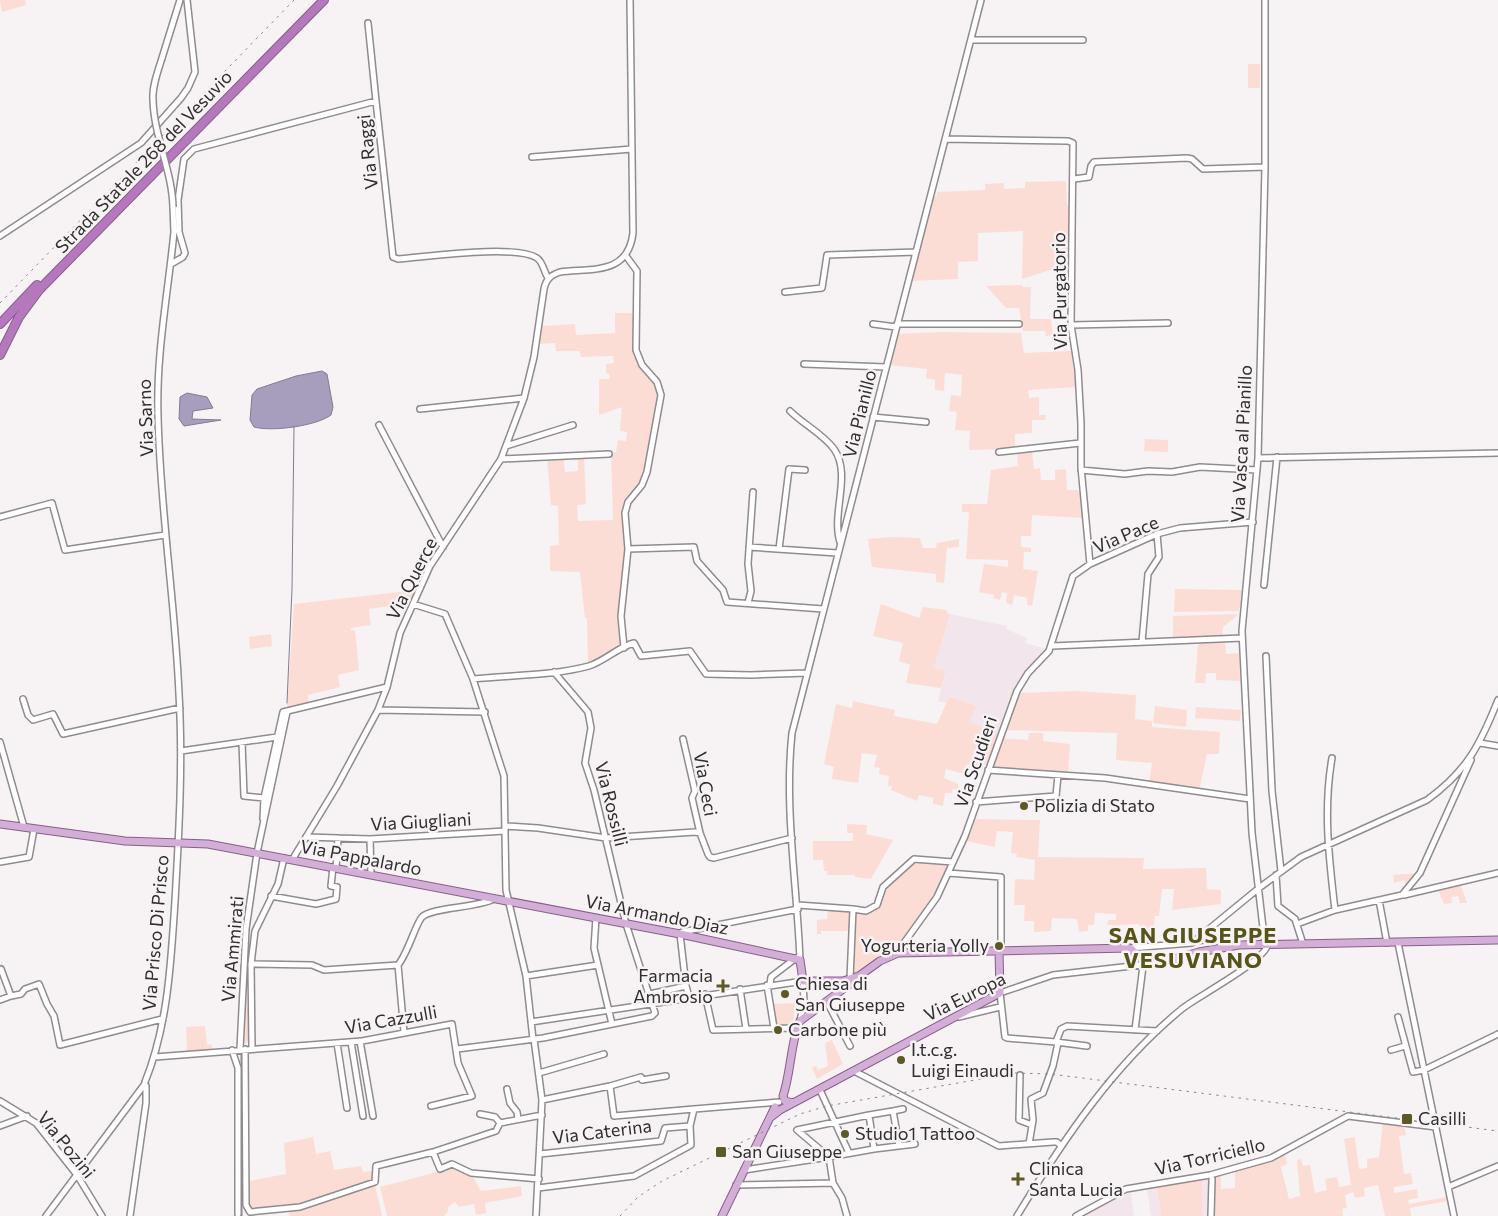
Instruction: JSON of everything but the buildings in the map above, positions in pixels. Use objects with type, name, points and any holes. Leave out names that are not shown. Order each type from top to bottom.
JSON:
[{"type":"highway","name":"Strada Statale 268 del Vesuvio","points":[[0,355],[19,317],[39,290],[324,0]]},
{"type":"highway","name":"Strada Statale 268 del Vesuvio","points":[[0,324],[316,1]]},
{"type":"main road","name":"Via Pappalardo","points":[[0,824],[125,841],[208,844],[508,901]]},
{"type":"main road","name":"Via Armando Diaz","points":[[508,901],[798,959]]},
{"type":"main road","points":[[794,1103],[786,1102],[783,1098],[796,1028],[800,1021],[880,961],[897,954],[1130,948],[1146,965],[1226,947],[1498,940]]},
{"type":"main road","points":[[1000,950],[1000,993]]},
{"type":"main road","points":[[798,959],[802,981],[843,981],[860,976]]},
{"type":"main road","name":"Via Europa","points":[[776,1104],[794,1103],[1000,993]]},
{"type":"main road","points":[[722,1216],[787,1084]]},
{"type":"street","name":"Via Sarno","points":[[179,842],[180,708],[165,534],[157,379],[174,232],[171,180],[158,130],[153,98],[162,58],[180,0]]},
{"type":"street","points":[[0,236],[141,143],[181,98],[195,72],[187,0]]},
{"type":"street","points":[[548,278],[560,272],[618,264],[626,256],[632,244],[630,0]]},
{"type":"street","name":"Via Pianillo","points":[[798,959],[798,907],[789,802],[790,754],[793,726],[982,0]]},
{"type":"street","name":"Via Vasca al Pianillo","points":[[1265,0],[1265,167],[1258,458],[1242,638],[1252,833],[1266,945]]},
{"type":"street","points":[[368,23],[376,101]]},
{"type":"street","points":[[971,40],[1083,40]]},
{"type":"street","name":"Via Raggi","points":[[171,264],[178,262],[185,253],[179,232],[178,200],[184,159],[194,149],[376,101],[393,257],[398,259],[478,252],[529,255],[540,261],[548,278]]},
{"type":"street","name":"Via Purgatorio","points":[[946,139],[1068,140],[1073,143],[1071,325],[1078,370],[1081,470],[1090,564]]},
{"type":"street","points":[[532,157],[632,150]]},
{"type":"street","points":[[1074,179],[1089,177],[1091,166],[1094,162],[1108,163],[1125,160],[1187,158],[1192,159],[1203,169],[1265,167]]},
{"type":"street","points":[[785,292],[822,288],[828,255],[916,252]]},
{"type":"street","points":[[624,648],[621,616],[628,549],[624,513],[628,502],[642,485],[648,472],[661,395],[657,382],[642,364],[636,350],[637,271],[626,256]]},
{"type":"street","name":"Via Querce","points":[[292,860],[378,710],[387,687],[397,644],[430,566],[501,458],[524,398],[534,357],[544,289],[548,278]]},
{"type":"street","points":[[1071,325],[1168,323]]},
{"type":"street","points":[[873,324],[897,326],[1019,324]]},
{"type":"street","points":[[804,364],[886,367]]},
{"type":"street","points":[[420,409],[524,398]]},
{"type":"street","points":[[790,411],[836,452],[841,484],[837,522],[840,542]]},
{"type":"street","points":[[873,417],[926,422]]},
{"type":"street","points":[[379,425],[443,547]]},
{"type":"street","points":[[506,446],[573,425]]},
{"type":"street","points":[[1000,452],[1080,443]]},
{"type":"street","points":[[501,458],[609,454]]},
{"type":"street","points":[[1258,458],[1498,454]]},
{"type":"street","points":[[1264,585],[1277,457]]},
{"type":"street","points":[[1081,470],[1125,474],[1148,471],[1172,472],[1200,467],[1257,470]]},
{"type":"street","points":[[779,549],[789,469],[805,470]]},
{"type":"street","points":[[748,603],[751,592],[749,547],[753,492]]},
{"type":"street","points":[[0,517],[52,503],[61,544],[65,550],[165,534]]},
{"type":"street","name":"Via Pace","points":[[1072,576],[1090,564],[1157,534],[1180,528],[1253,522]]},
{"type":"street","points":[[1142,642],[1148,574],[1159,557],[1157,534]]},
{"type":"street","points":[[628,549],[694,546],[697,561],[723,590],[727,602],[823,609]]},
{"type":"street","points":[[749,547],[837,553]]},
{"type":"street","name":"Via Scudieri","points":[[897,954],[937,897],[965,836],[1016,691],[1028,673],[1052,646],[1072,576]]},
{"type":"street","points":[[413,604],[445,614],[473,679],[504,776],[508,901],[526,976],[542,1100],[536,1216]]},
{"type":"street","points":[[1052,646],[1242,638]]},
{"type":"street","points":[[473,679],[529,676],[591,665],[634,643],[641,656],[690,651],[706,674],[744,675],[807,672]]},
{"type":"street","points":[[1266,656],[1272,791],[1281,871]]},
{"type":"street","name":"Via Rossilli","points":[[554,672],[588,712],[591,728],[585,763],[606,838],[626,924],[652,1002]]},
{"type":"street","points":[[264,820],[262,816],[264,798],[281,714],[387,687]]},
{"type":"street","points":[[23,699],[30,718],[33,720],[53,714],[63,734],[180,708]]},
{"type":"street","points":[[1402,895],[1420,873],[1498,700]]},
{"type":"street","points":[[378,710],[485,712]]},
{"type":"street","points":[[264,820],[287,712]]},
{"type":"street","points":[[181,751],[282,736]]},
{"type":"street","name":"Via Ceci","points":[[683,739],[696,791],[692,798],[700,834]]},
{"type":"street","points":[[0,742],[24,827]]},
{"type":"street","points":[[242,742],[244,796],[264,798]]},
{"type":"street","points":[[1480,743],[1498,746]]},
{"type":"street","points":[[1130,948],[1190,944],[1196,941],[1259,888],[1301,857],[1427,800],[1444,787],[1472,756]]},
{"type":"street","points":[[1332,758],[1326,791],[1328,846],[1335,910]]},
{"type":"street","points":[[988,770],[1105,778],[1250,799]]},
{"type":"street","points":[[976,802],[1056,796],[1058,775]]},
{"type":"street","name":"Via Ammirati","points":[[264,820],[257,852],[246,929],[242,985],[247,1210],[254,1213],[300,1207],[375,1182],[377,1180],[374,1170],[376,1166],[433,1152]]},
{"type":"street","name":"Via Giugliani","points":[[306,837],[370,839],[506,828],[538,828],[606,838],[695,832],[700,834]]},
{"type":"street","points":[[0,862],[29,857],[34,829]]},
{"type":"street","points":[[700,834],[708,854],[714,858],[792,838]]},
{"type":"street","points":[[335,868],[338,838]]},
{"type":"street","points":[[370,839],[371,875]]},
{"type":"street","name":"Via Prisco Di Prisco","points":[[145,1084],[155,1057],[172,952],[179,842]]},
{"type":"street","name":"Via Ammirati","points":[[252,1048],[251,964],[255,931],[278,884],[284,858]]},
{"type":"street","points":[[689,997],[680,934],[687,930],[732,924],[798,907],[866,911],[876,905],[882,888],[914,859],[953,862]]},
{"type":"street","name":"Via Ammirati","points":[[271,896],[319,904],[326,900],[336,899],[337,887],[331,886],[335,868]]},
{"type":"street","points":[[948,873],[1001,877],[1000,950]]},
{"type":"street","points":[[1297,924],[1335,910],[1498,873]]},
{"type":"street","points":[[1276,876],[1278,906],[1292,917],[1297,924],[1304,944]]},
{"type":"street","points":[[404,1032],[398,965],[406,955],[420,918],[427,914],[471,906],[494,898]]},
{"type":"street","points":[[1379,900],[1387,942]]},
{"type":"street","points":[[850,979],[853,909]]},
{"type":"street","points":[[596,918],[593,941],[612,1024]]},
{"type":"street","points":[[246,929],[255,931]]},
{"type":"street","points":[[1196,941],[1265,932]]},
{"type":"street","points":[[1398,942],[1454,1216]]},
{"type":"street","points":[[1017,1216],[1061,1146],[1112,1077],[1157,1031],[1197,997],[1243,969],[1264,952],[1266,945]]},
{"type":"street","points":[[774,1028],[769,985],[771,978],[798,959]]},
{"type":"street","points":[[251,964],[312,965],[324,970],[398,965]]},
{"type":"street","points":[[526,976],[598,965]]},
{"type":"street","points":[[1134,1030],[1146,965]]},
{"type":"street","name":"Via Europa","points":[[1000,993],[1053,975],[1146,965]]},
{"type":"street","points":[[0,1000],[10,996],[1,968]]},
{"type":"street","points":[[531,1022],[652,1002],[802,981],[804,1002],[800,1021]]},
{"type":"street","name":"Via Prisco Di Prisco","points":[[10,996],[21,994],[25,989],[39,984],[54,1016],[60,1045],[162,1019]]},
{"type":"street","points":[[242,985],[251,985]]},
{"type":"street","points":[[650,994],[686,986]]},
{"type":"street","points":[[740,989],[746,1029]]},
{"type":"street","points":[[1000,993],[1000,1007],[1005,1036],[1087,1046]]},
{"type":"street","points":[[706,994],[713,1030],[796,1028]]},
{"type":"street","points":[[431,1106],[472,1096],[458,1063],[457,1049],[534,1039],[652,1016],[655,1013],[652,1002]]},
{"type":"street","points":[[827,1002],[850,1046]]},
{"type":"street","points":[[953,1018],[1000,1007]]},
{"type":"street","points":[[1398,1017],[1412,1070],[1416,1072],[1424,1070],[1498,1034]]},
{"type":"street","name":"Via Cazzulli","points":[[155,1057],[360,1041],[452,1024],[457,1049]]},
{"type":"street","points":[[1029,1144],[1032,1125],[1031,1099],[1042,1093],[1053,1066],[1061,1029],[1066,1026],[1157,1031]]},
{"type":"street","points":[[360,1041],[373,1116]]},
{"type":"street","points":[[351,1042],[363,1116]]},
{"type":"street","points":[[337,1043],[347,1108]]},
{"type":"street","points":[[1391,1050],[1405,1046]]},
{"type":"street","points":[[232,1050],[238,1068],[238,1214]]},
{"type":"street","points":[[539,1073],[604,1054]]},
{"type":"street","points":[[854,1071],[999,1146],[1057,1142],[1061,1146]]},
{"type":"street","points":[[1020,1075],[1019,1120],[1032,1125]]},
{"type":"street","points":[[542,1100],[610,1086],[641,1076],[642,1080],[666,1076]]},
{"type":"street","points":[[46,1216],[145,1084]]},
{"type":"street","points":[[130,1216],[146,1103],[145,1084]]},
{"type":"street","points":[[610,1086],[614,1116],[776,1104]]},
{"type":"street","points":[[507,1089],[510,1103],[517,1112],[518,1119]]},
{"type":"street","points":[[820,1090],[849,1153]]},
{"type":"street","name":"Via Pozini","points":[[0,1101],[36,1123],[77,1175],[102,1216]]},
{"type":"street","points":[[538,1188],[640,1174],[690,1147],[690,1126],[694,1109]]},
{"type":"street","points":[[847,1216],[842,1198],[833,1183],[829,1157],[796,1130],[903,1109]]},
{"type":"street","points":[[893,1111],[899,1145]]},
{"type":"street","points":[[480,1114],[494,1118],[500,1124]]},
{"type":"street","points":[[539,1179],[472,1173],[452,1164],[440,1169],[433,1152],[496,1131],[500,1124],[542,1115]]},
{"type":"street","points":[[869,1115],[874,1149]]},
{"type":"street","points":[[0,1126],[27,1116]]},
{"type":"street","name":"Via Torriciello","points":[[1076,1216],[1126,1189],[1210,1175],[1271,1158],[1348,1116],[1436,1127]]},
{"type":"street","name":"Via Caterina","points":[[540,1154],[661,1141],[666,1128],[690,1126]]},
{"type":"street","points":[[744,1170],[915,1144]]},
{"type":"street","points":[[1448,1187],[1498,1166]]},
{"type":"street","name":"Via Torriciello","points":[[1211,1216],[1212,1179]]},
{"type":"street","points":[[736,1185],[798,1182],[833,1183]]},
{"type":"shaded area","points":[[0,0],[25,0],[26,5],[2,12]]},
{"type":"shaded area","points":[[1248,64],[1260,64],[1260,88],[1248,88]]},
{"type":"shaded area","points":[[1066,181],[1067,205],[1071,206],[1069,264],[1022,279],[1023,231],[978,233],[978,261],[958,262],[958,279],[911,281],[933,197],[937,197],[937,192],[985,190],[985,184],[1004,183],[1004,189],[1025,188],[1025,182]]},
{"type":"shaded area","points":[[1022,285],[1023,287],[1031,287],[1030,319],[1051,319],[1053,335],[1046,336],[1045,331],[1023,331],[1019,308],[1006,308],[986,286]]},
{"type":"shaded area","points":[[615,313],[634,313],[635,355],[657,387],[658,400],[642,480],[628,498],[623,511],[626,546],[619,616],[621,645],[588,663],[587,618],[585,618],[580,572],[550,571],[550,546],[559,545],[558,506],[551,505],[547,458],[563,456],[565,472],[578,471],[578,457],[584,457],[586,504],[577,505],[578,521],[613,520],[611,453],[616,452],[618,440],[626,441],[627,432],[620,431],[622,407],[599,415],[599,379],[610,379],[609,374],[606,373],[606,364],[614,363],[613,356],[581,357],[580,351],[556,351],[555,343],[540,344],[543,326],[575,324],[576,335],[615,333]]},
{"type":"shaded area","points":[[940,332],[1021,333],[1024,353],[1071,351],[1076,387],[1028,390],[1029,398],[1039,397],[1039,415],[1046,415],[1045,420],[1032,420],[1032,433],[1015,434],[1015,449],[969,450],[970,431],[955,430],[957,412],[949,411],[951,395],[961,396],[962,375],[945,373],[944,391],[935,390],[935,380],[926,378],[927,369],[889,365],[897,334]]},
{"type":"shaded area","points":[[322,371],[327,374],[333,407],[331,415],[315,422],[294,427],[272,429],[254,427],[250,420],[252,395],[257,389],[296,376]]},
{"type":"shaded area","points":[[187,393],[207,397],[213,408],[193,411],[192,419],[221,420],[184,426],[179,419],[180,397]]},
{"type":"shaded area","points":[[1145,439],[1168,440],[1168,452],[1144,451]]},
{"type":"shaded area","points":[[1032,451],[1034,469],[1040,468],[1041,480],[1055,480],[1055,470],[1066,469],[1067,490],[1078,490],[1081,493],[1083,518],[1032,515],[1031,536],[1021,536],[1021,547],[1031,548],[1031,552],[1024,552],[1023,569],[1038,571],[1032,606],[1027,605],[1027,598],[1014,595],[1012,605],[1006,603],[1007,593],[1002,592],[1000,600],[993,598],[994,595],[979,592],[984,564],[1008,567],[1008,560],[966,559],[969,512],[962,512],[962,504],[987,504],[991,470],[1018,466],[1017,452]]},
{"type":"shaded area","points":[[891,537],[920,538],[923,548],[936,548],[937,543],[959,539],[959,547],[947,548],[944,583],[936,582],[936,574],[872,567],[868,539]]},
{"type":"shaded area","points":[[1175,589],[1243,590],[1239,611],[1174,612]]},
{"type":"shaded area","points":[[417,590],[411,603],[369,609],[371,625],[351,628],[351,631],[355,630],[359,670],[338,675],[340,687],[308,695],[309,704],[287,708],[294,604]]},
{"type":"shaded area","points":[[881,604],[919,618],[923,607],[947,610],[947,613],[950,614],[934,668],[946,671],[941,688],[906,683],[910,665],[899,661],[903,643],[873,636]]},
{"type":"shaded area","points":[[950,614],[1007,626],[1006,629],[1027,638],[1025,643],[1046,649],[1015,686],[998,733],[969,722],[975,706],[949,698],[947,703],[938,701],[946,671],[934,668]]},
{"type":"shaded area","points":[[1239,614],[1223,627],[1222,637],[1173,640],[1173,616]]},
{"type":"shaded area","points":[[271,634],[272,646],[250,649],[249,637]]},
{"type":"shaded area","points":[[1202,641],[1225,641],[1226,654],[1239,653],[1240,681],[1216,680],[1216,673],[1206,673],[1205,683],[1195,683],[1198,645]]},
{"type":"shaded area","points":[[1076,691],[1136,695],[1135,719],[1152,721],[1152,727],[1220,732],[1219,754],[1207,754],[1199,791],[1149,783],[1152,763],[1116,760],[1117,733],[1003,730],[1018,693]]},
{"type":"shaded area","points":[[949,697],[976,706],[969,722],[998,733],[987,765],[980,763],[978,766],[967,764],[965,774],[946,769],[944,778],[958,784],[958,790],[953,789],[952,793],[945,793],[943,806],[933,804],[933,798],[919,795],[917,801],[891,790],[892,786],[888,786],[889,776],[879,774],[880,768],[874,767],[877,755],[862,753],[858,783],[832,779],[834,767],[824,764],[836,704],[852,708],[853,701],[895,710],[894,716],[937,724]]},
{"type":"shaded area","points":[[1155,706],[1187,710],[1186,727],[1153,723]]},
{"type":"shaded area","points":[[1196,707],[1241,710],[1240,721],[1195,718]]},
{"type":"shaded area","points":[[1029,733],[1043,733],[1043,741],[1070,744],[1068,773],[991,767],[1001,738],[1028,740]]},
{"type":"shaded area","points":[[974,819],[1040,820],[1038,857],[1144,858],[1143,869],[1206,868],[1207,889],[1221,890],[1221,904],[1172,910],[1174,889],[1162,889],[1159,916],[1155,916],[1152,944],[1139,944],[1139,924],[1119,925],[1119,931],[1114,931],[1114,925],[1107,925],[1108,920],[1116,920],[1116,914],[1095,913],[1094,925],[1088,925],[1088,931],[1079,932],[1077,919],[1052,918],[1051,931],[1034,932],[1034,921],[1024,921],[1025,905],[1014,905],[1015,879],[1034,880],[1035,860],[1016,857],[1017,854],[1011,853],[1013,832],[997,831],[995,847],[966,841]]},
{"type":"shaded area","points":[[847,824],[867,825],[866,834],[893,840],[871,879],[855,877],[854,875],[827,875],[827,871],[824,871],[823,860],[813,860],[813,841],[853,841],[853,833],[847,833]]},
{"type":"shaded area","points":[[914,861],[951,864],[936,897],[895,953],[851,977],[854,911],[878,906],[884,888]]},
{"type":"shaded area","points":[[1418,873],[1402,892],[1401,887],[1406,886],[1404,880],[1394,883],[1393,875]]},
{"type":"shaded area","points":[[1460,883],[1467,903],[1460,903],[1458,896],[1451,897],[1452,903],[1444,904],[1438,890],[1442,887]]},
{"type":"shaded area","points":[[828,908],[850,910],[849,931],[821,931],[821,934],[817,934],[817,920],[827,919]]},
{"type":"shaded area","points":[[247,986],[249,1039],[245,1044],[242,1042],[243,987]]},
{"type":"shaded area","points":[[795,1003],[793,1026],[776,1026],[772,1004]]},
{"type":"shaded area","points":[[205,1026],[207,1045],[212,1044],[212,1049],[187,1052],[186,1027]]},
{"type":"shaded area","points":[[832,1040],[843,1064],[817,1079],[812,1068],[816,1066],[818,1070],[828,1066],[825,1043]]},
{"type":"shaded area","points":[[1383,1122],[1404,1124],[1406,1135],[1399,1136],[1404,1174],[1411,1173],[1413,1184],[1394,1187],[1394,1193],[1417,1189],[1418,1198],[1408,1200],[1409,1204],[1447,1197],[1448,1201],[1410,1208],[1411,1216],[1385,1216],[1378,1185],[1364,1188],[1365,1196],[1355,1198],[1353,1192],[1345,1195],[1347,1208],[1342,1209],[1343,1216],[1213,1216],[1214,1176],[1221,1175],[1221,1189],[1235,1188],[1235,1171],[1285,1153],[1287,1164],[1281,1167],[1289,1199],[1300,1196],[1297,1160],[1301,1159],[1303,1166],[1310,1165],[1315,1193],[1327,1190],[1325,1179],[1337,1177],[1339,1187],[1351,1185],[1344,1139],[1355,1137],[1359,1169],[1367,1168],[1367,1159],[1379,1157]]},
{"type":"shaded area","points":[[313,1137],[316,1154],[330,1151],[334,1170],[361,1166],[363,1172],[371,1171],[374,1182],[298,1205],[250,1209],[249,1181],[286,1174],[284,1143]]},
{"type":"shaded area","points":[[452,1168],[472,1175],[481,1191],[521,1186],[522,1196],[485,1203],[486,1213],[476,1215],[474,1204],[459,1207],[455,1202],[448,1207],[448,1211],[444,1216],[387,1216],[380,1187]]},
{"type":"shaded area","points":[[1209,1178],[1209,1216],[1202,1216],[1202,1179]]},
{"type":"shaded area","points":[[1202,1179],[1202,1216],[1161,1216],[1157,1187]]},
{"type":"shaded area","points":[[375,1185],[382,1216],[290,1216],[288,1210]]},
{"type":"shaded area","points":[[1157,1187],[1161,1216],[1151,1216],[1147,1188]]},
{"type":"shaded area","points":[[1131,1193],[1134,1216],[1083,1216],[1107,1202]]},
{"type":"waterway","points":[[287,703],[292,589],[294,426]]},
{"type":"waterway","points":[[241,1052],[242,1216]]},
{"type":"railway","points":[[0,303],[294,0]]},
{"type":"railway","points":[[620,1216],[638,1197],[662,1181],[800,1114],[827,1106],[1015,1073],[1051,1074],[1498,1131]]},
{"type":"place","name":"Polizia di Stato","points":[[1024,806]]},
{"type":"place","name":"Yogurteria Yolly","points":[[999,946]]},
{"type":"place","name":"Farmacia Ambrosio","points":[[723,986]]},
{"type":"place","name":"Chiesa di San Giuseppe","points":[[785,994]]},
{"type":"place","name":"Carbone più","points":[[778,1030]]},
{"type":"place","name":"I.t.c.g. Luigi Einaudi","points":[[901,1060]]},
{"type":"place","name":"Casilli","points":[[1407,1119]]},
{"type":"place","name":"Studio1 Tattoo","points":[[845,1134]]},
{"type":"place","name":"San Giuseppe","points":[[721,1152]]},
{"type":"place","name":"Clinica Santa Lucia","points":[[1018,1179]]},
{"type":"district","name":"SAN GIUSEPPE VESUVIANO","points":[[1193,948]]}]
